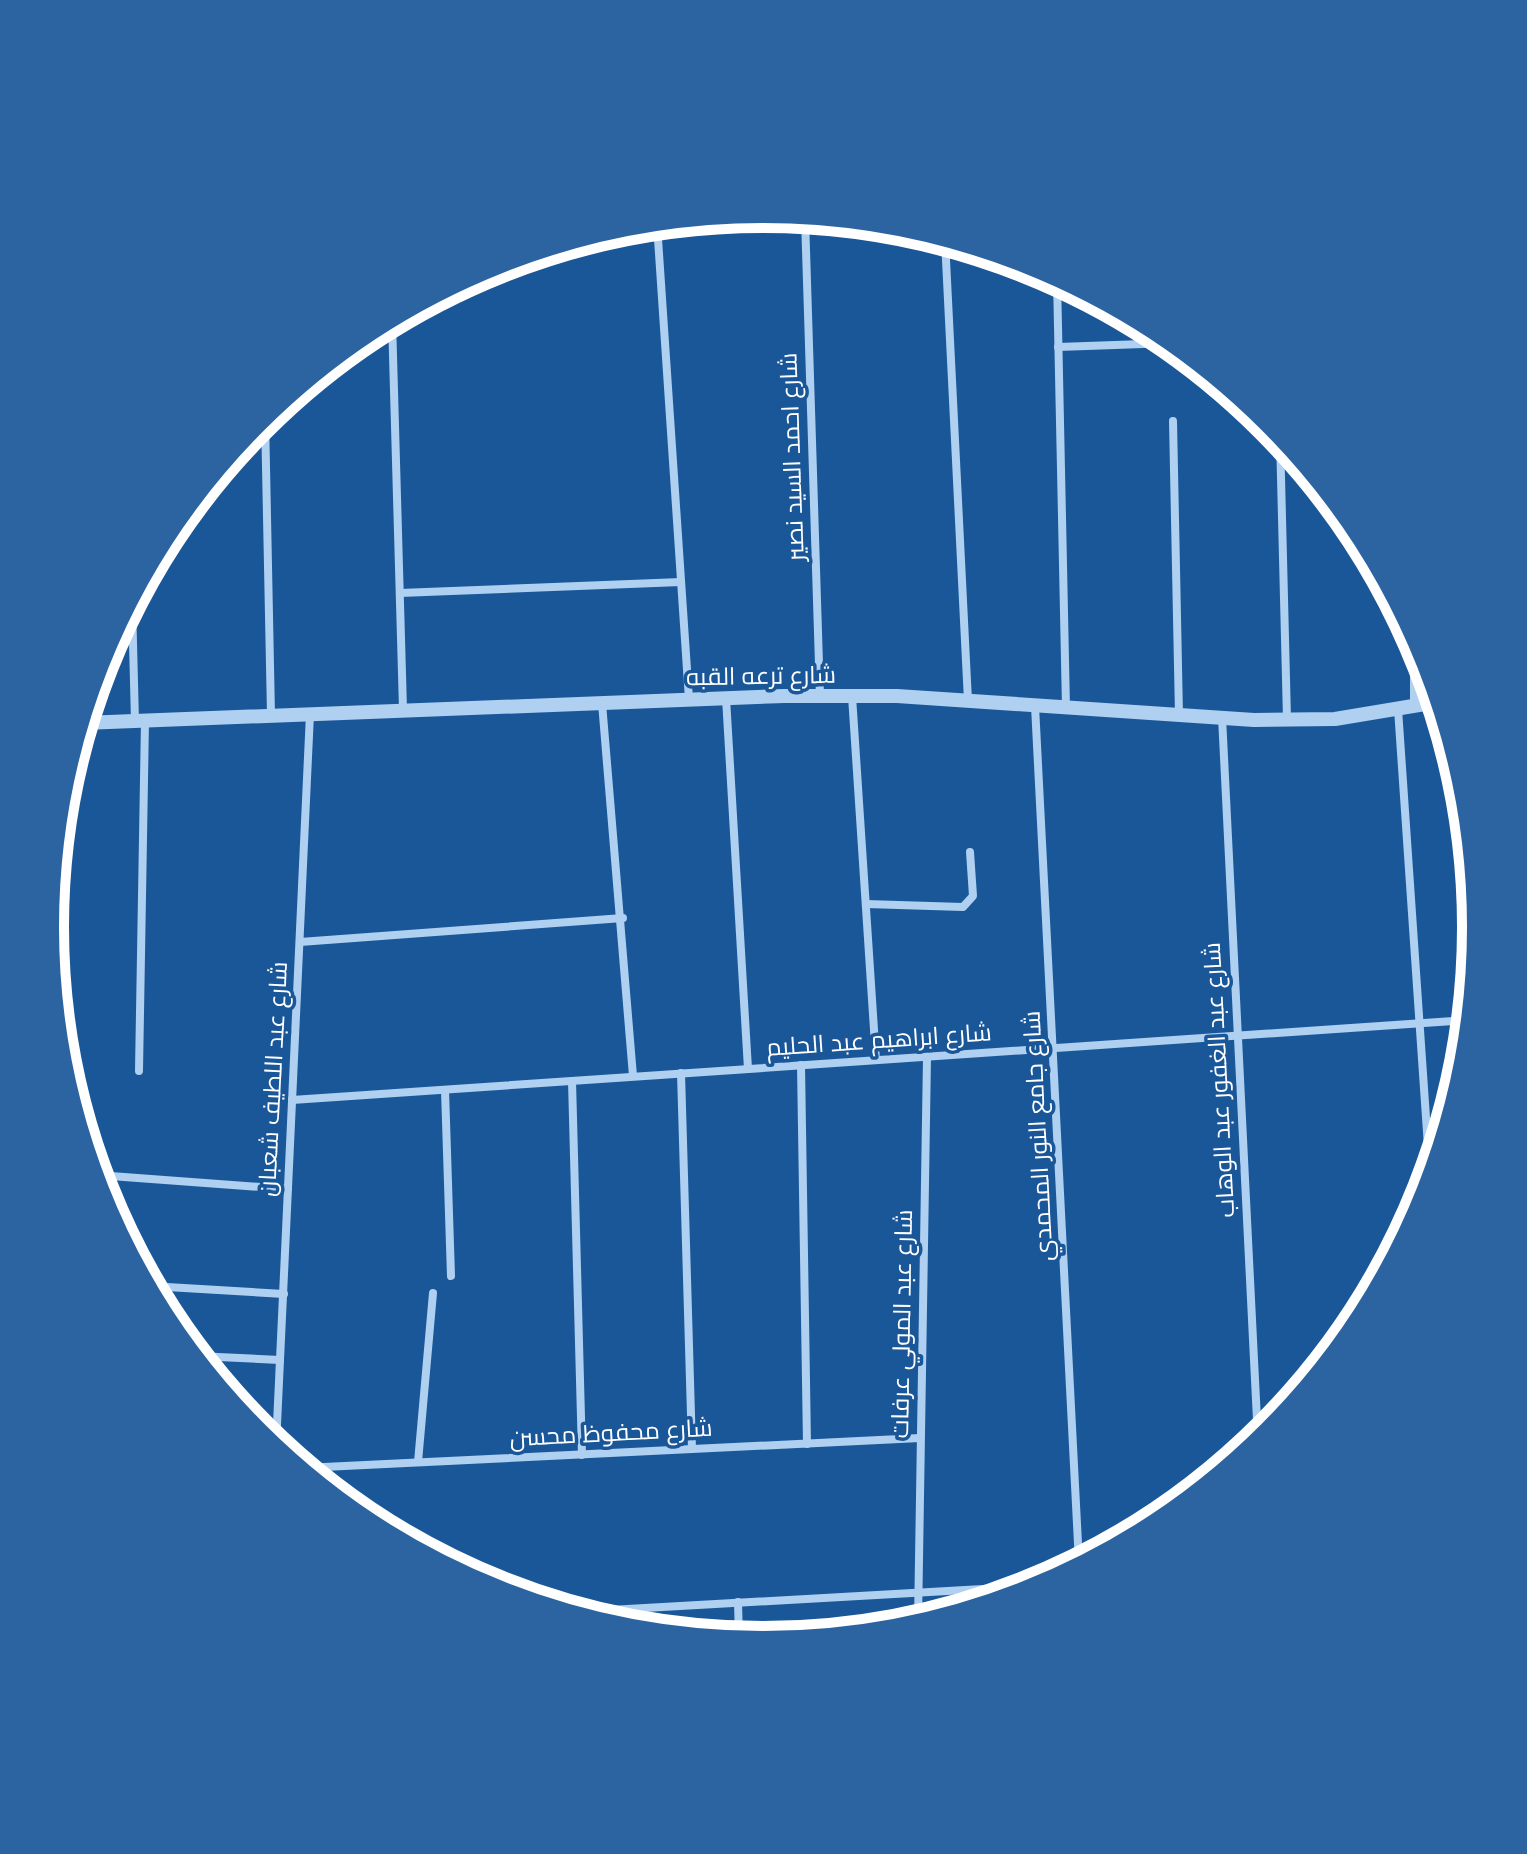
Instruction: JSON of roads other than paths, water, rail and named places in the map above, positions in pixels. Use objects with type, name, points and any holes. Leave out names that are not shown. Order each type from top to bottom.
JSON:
[{"type":"street","name":"شارع احمد السيد نصير","points":[[805,229],[820,696]]},
{"type":"street","points":[[658,236],[689,699]]},
{"type":"street","points":[[946,251],[968,701]]},
{"type":"street","points":[[1057,293],[1066,708]]},
{"type":"street","points":[[392,334],[403,709]]},
{"type":"street","points":[[1058,347],[1150,344]]},
{"type":"street","points":[[1173,421],[1179,715]]},
{"type":"street","points":[[265,436],[271,715]]},
{"type":"street","points":[[1280,457],[1287,719]]},
{"type":"street","points":[[400,593],[681,582]]},
{"type":"street","points":[[133,624],[140,721],[139,1071]]},
{"type":"street","points":[[1414,670],[1414,706]]},
{"type":"street","name":"شارع ترعه القبه","points":[[95,723],[820,696],[1287,719],[1335,719],[1427,704]]},
{"type":"street","points":[[852,696],[876,1060]]},
{"type":"street","points":[[726,698],[748,1069]]},
{"type":"street","points":[[602,702],[623,918],[633,1076]]},
{"type":"street","name":"شارع جامع النور المحمدي","points":[[1035,706],[1078,1551]]},
{"type":"street","points":[[1398,709],[1428,1145]]},
{"type":"street","name":"شارع عبد اللطيف شعبان","points":[[277,1429],[310,714]]},
{"type":"street","name":"شارع عبد الغفور عبد الوهاب","points":[[1222,717],[1257,1423]]},
{"type":"street","points":[[866,904],[963,907],[973,896],[970,852]]},
{"type":"street","points":[[300,942],[623,918]]},
{"type":"street","name":"شارع ابراهيم عبد الحليم","points":[[292,1100],[1457,1021]]},
{"type":"street","name":"شارع عبد المولي عرفات","points":[[918,1609],[927,1057]]},
{"type":"street","points":[[801,1065],[807,1444]]},
{"type":"street","points":[[681,1073],[692,1449]]},
{"type":"street","points":[[572,1081],[582,1455]]},
{"type":"street","points":[[445,1090],[451,1276]]},
{"type":"street","points":[[110,1176],[288,1189]]},
{"type":"street","points":[[164,1287],[284,1294]]},
{"type":"street","points":[[418,1462],[433,1293]]},
{"type":"street","points":[[212,1357],[280,1360]]},
{"type":"street","name":"شارع محفوظ محسن","points":[[320,1467],[920,1438]]},
{"type":"street","points":[[612,1610],[988,1589]]},
{"type":"street","points":[[738,1602],[739,1625]]}]
